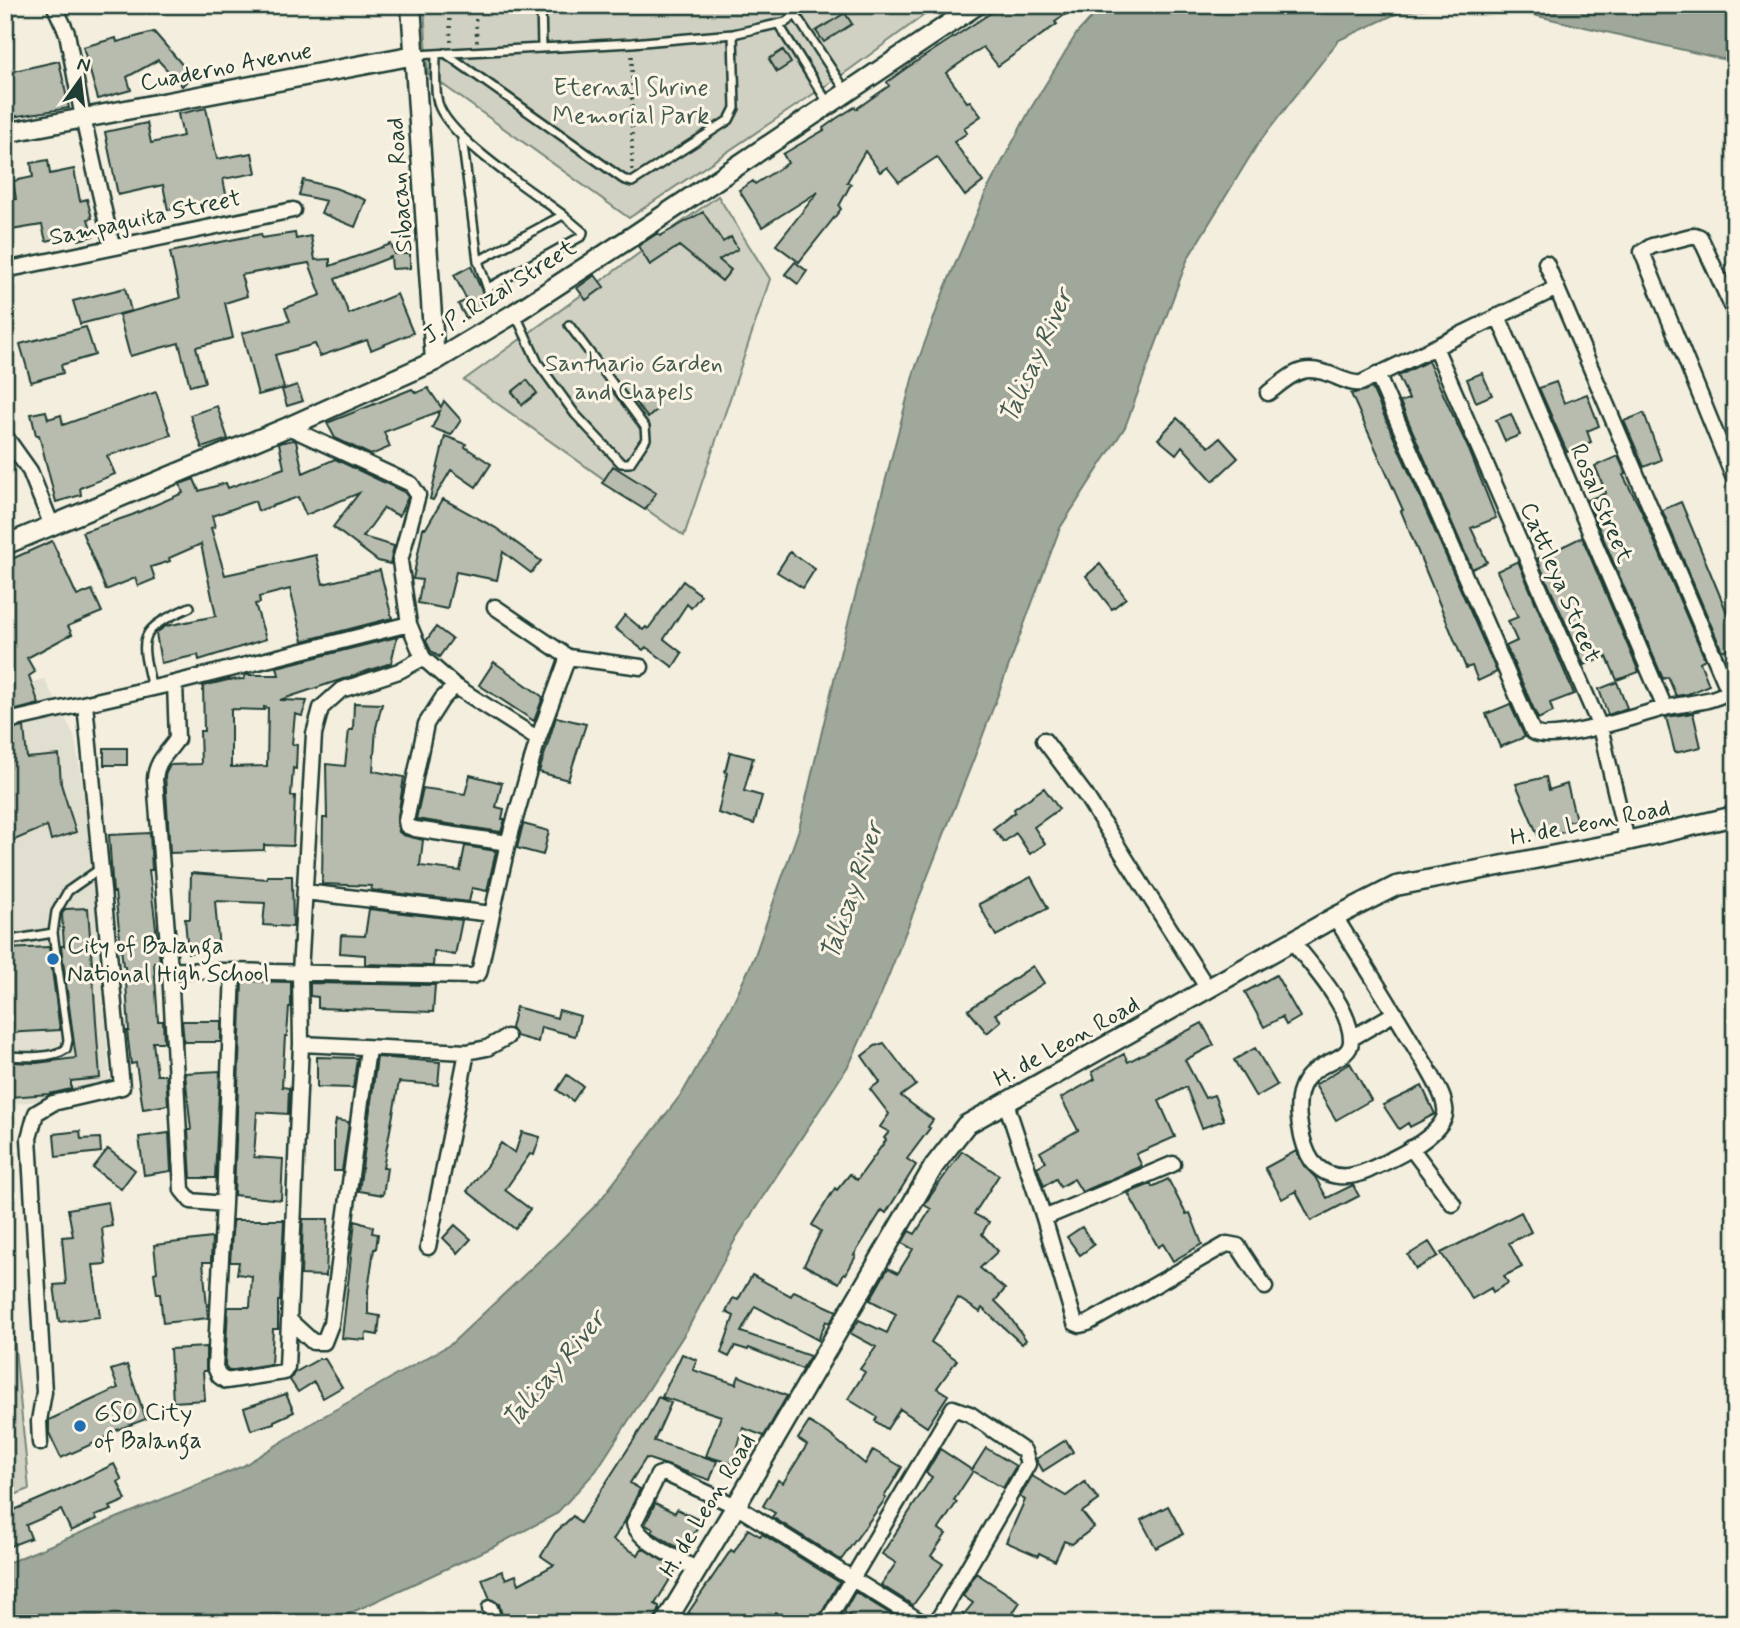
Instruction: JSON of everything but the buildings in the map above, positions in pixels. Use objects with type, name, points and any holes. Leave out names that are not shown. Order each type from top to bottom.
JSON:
[{"type":"street","points":[[54,5],[66,33],[112,246]]},
{"type":"street","name":"Sibacan Road","points":[[411,5],[435,361]]},
{"type":"street","name":"J. P. Rizal Street","points":[[5,545],[288,427],[435,361],[515,313],[648,226],[977,5]]},
{"type":"street","name":"Cuaderno Avenue","points":[[5,133],[415,55]]},
{"type":"street","name":"Sampaguita Street","points":[[5,270],[293,210]]},
{"type":"street","points":[[1735,313],[1703,240],[1695,235],[1652,246],[1642,252],[1642,258],[1735,481]]},
{"type":"street","points":[[1377,374],[1533,732],[1539,736],[1549,736],[1600,727],[1726,693],[1728,689],[1546,263]]},
{"type":"street","points":[[1268,393],[1307,369],[1327,372],[1355,384],[1557,288]]},
{"type":"street","name":"Rosal Street","points":[[1498,316],[1665,708]]},
{"type":"street","name":"Cattleya Street","points":[[1435,347],[1600,727],[1627,841]]},
{"type":"street","points":[[288,427],[411,484],[416,489],[418,495],[400,561],[409,624],[423,658],[455,686],[538,740]]},
{"type":"street","points":[[5,436],[30,471],[52,526]]},
{"type":"street","points":[[495,607],[568,657],[641,667]]},
{"type":"street","points":[[12,720],[175,683],[409,624]]},
{"type":"street","points":[[170,970],[472,976],[479,973],[508,843],[538,740],[568,657]]},
{"type":"street","points":[[233,971],[215,1367],[219,1376],[226,1381],[284,1373],[287,1367],[301,1044],[300,972],[304,892],[314,734],[321,708],[341,690],[399,671],[423,658]]},
{"type":"street","points":[[175,683],[179,729],[177,739],[160,759],[155,779],[170,970],[182,1190],[191,1201],[224,1204]]},
{"type":"street","points":[[455,686],[442,699],[426,724],[407,826],[508,843]]},
{"type":"street","points":[[40,1443],[39,1421],[44,1392],[29,1138],[36,1113],[53,1103],[122,1087],[85,704]]},
{"type":"street","points":[[1044,740],[1086,796],[1209,989]]},
{"type":"street","name":"H. de Leon Road","points":[[665,1623],[934,1166],[966,1125],[1335,917],[1396,886],[1627,841],[1735,816]]},
{"type":"street","points":[[304,892],[492,914]]},
{"type":"street","points":[[1293,942],[1337,1001],[1347,1020],[1352,1038],[1351,1046],[1346,1052],[1306,1077],[1300,1087],[1297,1103],[1303,1144],[1312,1161],[1326,1174],[1356,1176],[1411,1148],[1428,1136],[1443,1121],[1446,1111],[1442,1097],[1395,1013],[1335,917]]},
{"type":"street","points":[[1352,1038],[1395,1013]]},
{"type":"street","points":[[301,1044],[467,1052],[487,1048],[507,1037]]},
{"type":"street","points":[[289,1320],[313,1342],[324,1342],[331,1324],[368,1049]]},
{"type":"street","points":[[429,1247],[467,1052]]},
{"type":"street","points":[[1006,1103],[1075,1323],[1080,1325],[1227,1244],[1238,1246],[1265,1287]]},
{"type":"street","points":[[1411,1148],[1454,1204]]},
{"type":"street","points":[[1044,1218],[1173,1164]]},
{"type":"street","points":[[826,1623],[953,1408],[962,1410],[1024,1451],[1028,1464],[936,1623]]},
{"type":"street","points":[[697,1570],[646,1540],[635,1530],[634,1523],[658,1475],[670,1474],[736,1506],[923,1623]]},
{"type":"street","points":[[490,1608],[495,1623]]},
{"type":"lane","points":[[541,5],[542,47]]},
{"type":"lane","points":[[415,55],[632,43],[733,34],[786,23],[795,14],[797,5]]},
{"type":"lane","points":[[795,14],[846,92]]},
{"type":"lane","points":[[779,25],[828,103]]},
{"type":"lane","points":[[448,53],[623,179],[632,182],[729,120],[735,108],[733,34]]},
{"type":"lane","points":[[436,54],[437,101],[442,113],[462,138],[583,232],[582,236],[488,288]]},
{"type":"lane","points":[[462,138],[478,261],[492,301]]},
{"type":"lane","points":[[478,261],[563,215]]},
{"type":"lane","points":[[515,313],[538,363],[575,414],[621,463],[630,463],[646,439],[645,427],[569,325]]},
{"type":"lane","points":[[152,688],[145,656],[145,638],[149,629],[190,607]]},
{"type":"lane","points":[[5,1056],[46,1055],[61,1053],[66,1049],[68,1040],[53,933],[56,912],[68,891],[101,868]]},
{"type":"lane","points":[[5,941],[53,933]]},
{"type":"path","points":[[448,53],[449,5]]},
{"type":"path","points":[[475,5],[478,52]]},
{"type":"path","points":[[632,43],[632,182]]},
{"type":"shaded area","name":"City of Balanga National High School","points":[[44,679],[74,735],[91,836],[110,1081],[73,1096],[5,1105],[5,694]]},
{"type":"green space","name":"Eternal Shrine Memorial Park","points":[[424,5],[931,5],[931,10],[849,70],[629,218],[428,74]]},
{"type":"green space","name":"Santuario Garden and Chapels","points":[[718,196],[770,279],[684,536],[464,380]]},
{"type":"green space","points":[[5,1246],[29,1489],[5,1499]]},
{"type":"water","name":"Talisay River","points":[[1103,5],[1455,5],[1400,12],[1339,40],[1257,145],[1188,258],[1125,427],[1060,528],[980,743],[882,992],[850,1063],[736,1238],[687,1330],[596,1471],[556,1514],[493,1547],[329,1623],[5,1623],[5,1564],[243,1466],[317,1420],[451,1344],[598,1203],[683,1092],[731,1007],[754,958],[799,829],[841,650],[914,372],[945,288],[986,192],[1031,108],[1077,33]]},
{"type":"water","points":[[1490,5],[1735,5],[1735,62]]},
{"type":"place","name":"City of Balanga National High School","points":[[53,959]]},
{"type":"place","name":"GSO City of Balanga","points":[[80,1426]]}]
